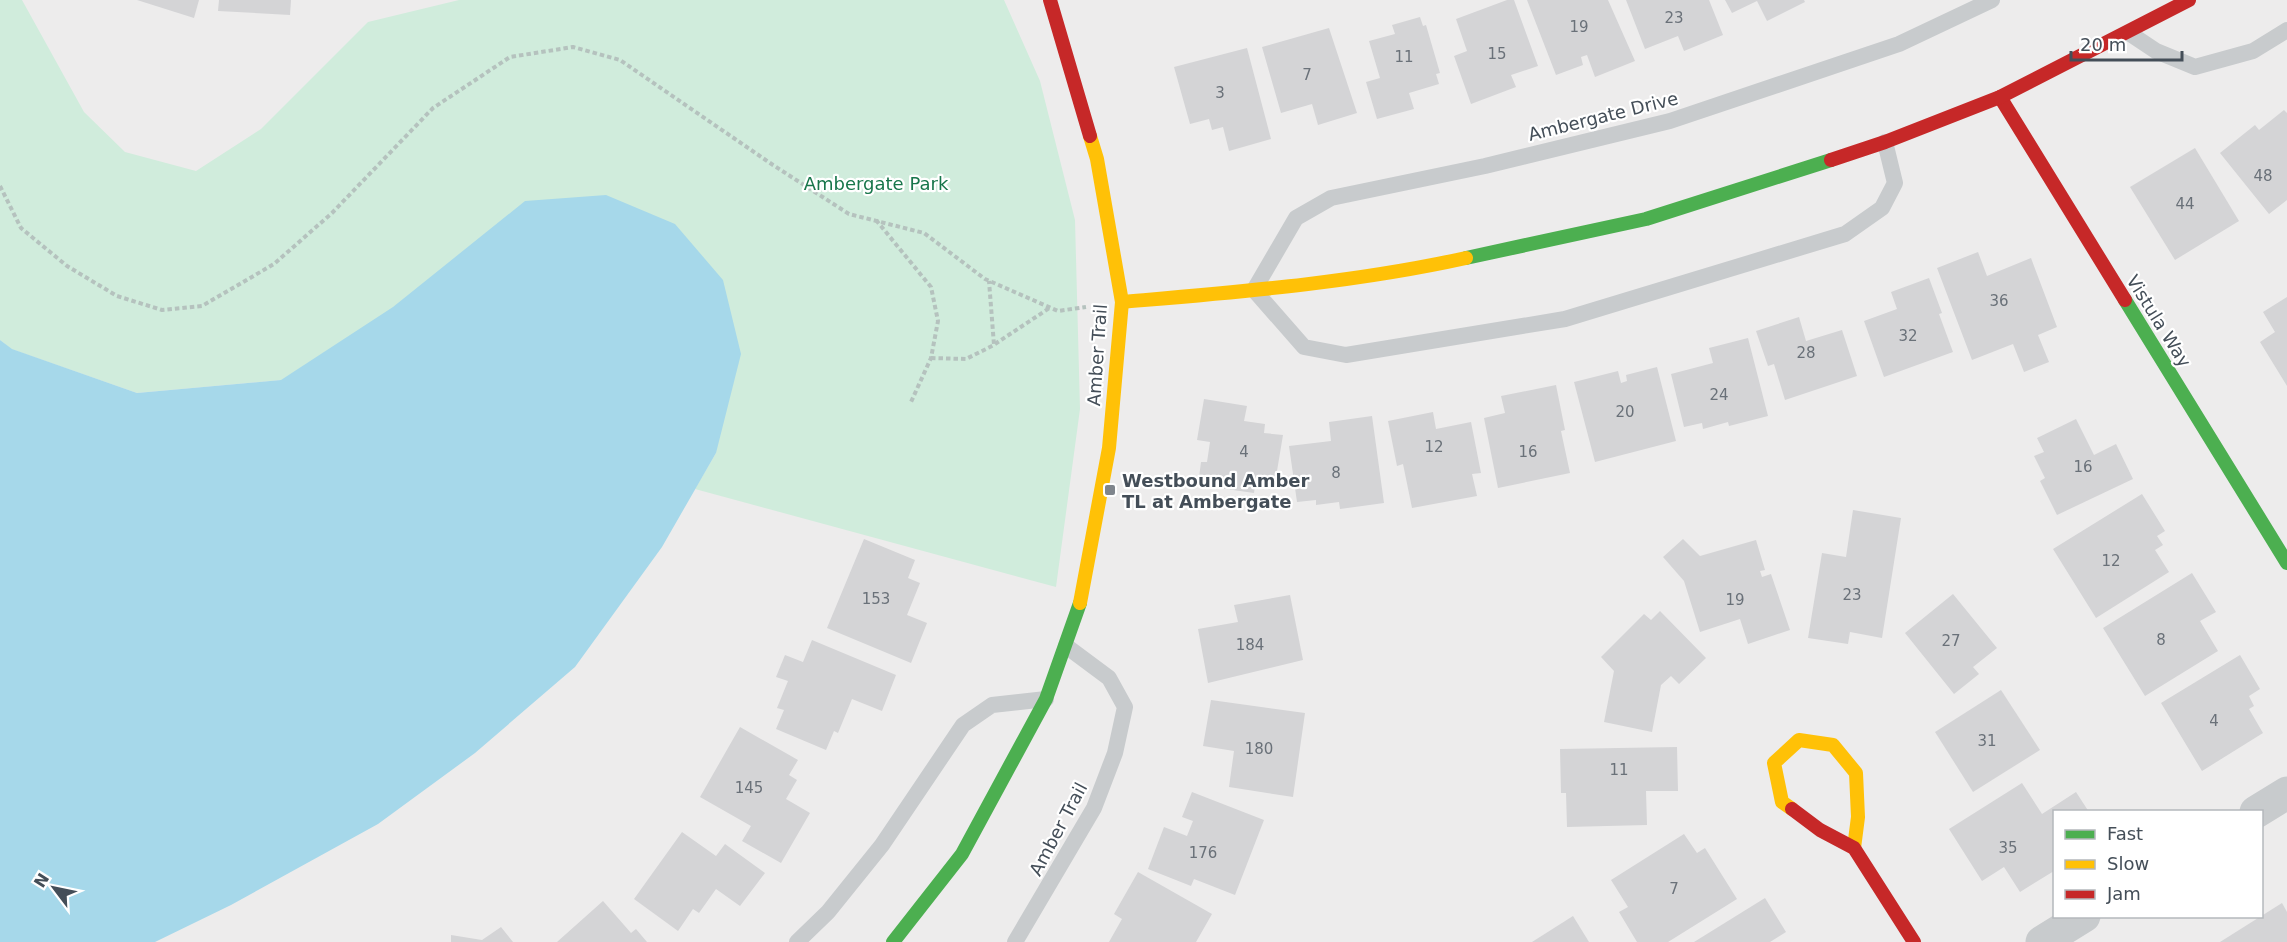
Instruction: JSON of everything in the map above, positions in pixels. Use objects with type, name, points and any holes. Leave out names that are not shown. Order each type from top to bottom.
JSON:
[{"type":"street","name":"Amber Trail","points":[[893,942],[962,854],[1046,699],[1082,597],[1109,447],[1122,302],[1097,159],[1050,0]]},
{"type":"street","points":[[1122,302],[1254,290],[1430,266],[1646,219],[1885,142],[2000,97],[2129,33],[2189,0]]},
{"type":"street","name":"Vistula Way","points":[[2000,97],[2287,563]]},
{"type":"street","points":[[1854,848],[1858,817],[1856,773],[1833,745],[1799,740],[1774,763],[1782,802],[1820,830],[1854,848],[1914,942]]},
{"type":"street","points":[[2259,810],[2287,793]]},
{"type":"street","points":[[2042,942],[2081,918]]},
{"type":"lane","name":"Ambergate Drive","points":[[1254,290],[1296,218],[1331,198],[1485,166],[1670,121],[1899,44],[1992,0]]},
{"type":"lane","points":[[2129,33],[2156,51],[2195,67],[2253,51],[2287,30]]},
{"type":"lane","points":[[1254,290],[1304,347],[1346,355],[1565,319],[1845,234],[1882,208],[1895,183],[1885,142]]},
{"type":"lane","name":"Amber Trail","points":[[1015,942],[1095,808],[1115,753],[1125,707],[1109,678],[1066,646]]},
{"type":"lane","points":[[797,942],[828,912],[882,845],[963,725],[992,705],[1046,699]]},
{"type":"path","points":[[0,186],[21,228],[67,266],[117,296],[162,310],[202,306],[274,264],[332,213],[433,108],[510,57],[573,47],[620,60],[849,214],[924,233],[989,281],[1058,311],[1122,302]]},
{"type":"path","points":[[876,220],[931,287],[938,321],[930,358],[911,402]]},
{"type":"path","points":[[989,281],[994,345]]},
{"type":"path","points":[[930,358],[966,359],[994,345],[1051,307]]},
{"type":"green space","name":"Ambergate Park","points":[[0,0],[22,0],[84,112],[125,152],[196,171],[261,129],[368,22],[459,0],[1004,0],[1040,81],[1075,220],[1080,409],[1056,587],[695,489],[716,453],[393,308],[282,380],[137,393],[11,349],[0,340]]},
{"type":"water","points":[[606,195],[675,224],[723,280],[741,354],[716,453],[662,547],[575,667],[475,753],[378,824],[231,905],[155,942],[0,942],[0,340],[12,349],[137,393],[281,380],[393,307],[525,201]]},
{"type":"building","points":[[137,0],[199,0],[194,18]]},
{"type":"building","points":[[219,0],[291,0],[290,15],[218,11]]},
{"type":"building","points":[[1507,0],[1514,0],[1538,66],[1511,75],[1516,87],[1471,104],[1454,56],[1467,51],[1456,19]]},
{"type":"building","points":[[1527,0],[1608,0],[1635,61],[1595,77],[1587,55],[1581,57],[1583,65],[1556,75]]},
{"type":"building","points":[[1626,0],[1709,0],[1723,35],[1684,51],[1678,36],[1645,49]]},
{"type":"building","points":[[1725,0],[1804,0],[1805,2],[1767,21],[1757,1],[1732,13]]},
{"type":"building","points":[[1420,17],[1423,26],[1426,25],[1440,73],[1436,74],[1439,84],[1409,93],[1414,109],[1377,119],[1366,82],[1380,78],[1369,41],[1395,34],[1392,25]]},
{"type":"building","points":[[1329,28],[1357,113],[1318,125],[1312,104],[1281,113],[1262,47]]},
{"type":"building","points":[[1247,48],[1271,139],[1229,151],[1223,127],[1212,130],[1209,119],[1190,124],[1174,67]]},
{"type":"building","points":[[2284,110],[2287,113],[2287,200],[2269,214],[2220,153],[2255,125],[2259,130]]},
{"type":"building","points":[[2195,148],[2239,221],[2175,260],[2130,187]]},
{"type":"building","points":[[1978,252],[1987,276],[2031,258],[2057,327],[2038,335],[2049,362],[2024,372],[2013,344],[1972,360],[1937,268]]},
{"type":"building","points":[[1929,278],[1953,352],[1884,377],[1864,321],[1897,309],[1891,292]]},
{"type":"building","points":[[2287,297],[2287,386],[2260,342],[2275,332],[2263,312]]},
{"type":"building","points":[[1799,317],[1806,341],[1842,330],[1857,376],[1785,400],[1774,364],[1768,366],[1756,331]]},
{"type":"building","points":[[1748,338],[1768,416],[1729,426],[1728,422],[1703,429],[1702,423],[1684,427],[1671,374],[1713,363],[1709,348]]},
{"type":"building","points":[[1657,367],[1676,441],[1595,462],[1574,382],[1618,371],[1621,383],[1627,381],[1626,375]]},
{"type":"building","points":[[1556,385],[1565,430],[1561,431],[1570,473],[1498,488],[1484,418],[1505,413],[1501,396]]},
{"type":"building","points":[[1204,399],[1247,406],[1244,421],[1265,424],[1264,433],[1283,435],[1274,489],[1255,486],[1254,493],[1198,485],[1201,462],[1207,462],[1210,442],[1197,440]]},
{"type":"building","points":[[1433,412],[1436,429],[1471,422],[1481,473],[1472,474],[1477,496],[1412,508],[1403,464],[1397,466],[1388,421]]},
{"type":"building","points":[[1372,416],[1384,503],[1340,509],[1339,502],[1316,505],[1316,500],[1297,502],[1289,446],[1331,441],[1329,422]]},
{"type":"building","points":[[2076,419],[2094,455],[2116,444],[2133,479],[2057,515],[2040,481],[2045,478],[2034,456],[2044,452],[2037,438]]},
{"type":"building","points":[[2142,494],[2165,531],[2157,536],[2163,545],[2155,550],[2169,572],[2096,618],[2053,549]]},
{"type":"building","points":[[1853,510],[1901,518],[1882,638],[1850,632],[1848,644],[1808,638],[1822,553],[1846,557]]},
{"type":"building","points":[[864,539],[915,560],[908,578],[920,583],[907,615],[927,623],[911,663],[827,628]]},
{"type":"building","points":[[1683,539],[1700,556],[1756,540],[1765,570],[1760,571],[1762,577],[1771,574],[1790,630],[1748,644],[1740,619],[1700,632],[1684,581],[1663,557]]},
{"type":"building","points":[[2192,573],[2216,612],[2200,621],[2218,651],[2145,696],[2103,628]]},
{"type":"building","points":[[1953,594],[1997,648],[1973,667],[1979,674],[1954,694],[1905,633]]},
{"type":"building","points":[[1290,595],[1303,660],[1208,683],[1198,629],[1238,622],[1234,605]]},
{"type":"building","points":[[1660,611],[1706,658],[1679,684],[1671,676],[1661,685],[1652,732],[1604,722],[1614,671],[1601,657],[1644,614],[1651,620]]},
{"type":"building","points":[[812,640],[896,675],[882,711],[852,699],[838,733],[834,731],[826,750],[776,729],[784,710],[777,708],[788,681],[776,677],[785,655],[803,662]]},
{"type":"building","points":[[2240,655],[2260,689],[2249,696],[2254,706],[2249,709],[2263,733],[2202,771],[2161,703]]},
{"type":"building","points":[[2001,690],[2040,750],[1973,792],[1935,732]]},
{"type":"building","points":[[1211,700],[1305,713],[1293,797],[1229,787],[1234,751],[1203,746]]},
{"type":"building","points":[[740,727],[798,760],[789,775],[797,780],[786,799],[810,813],[781,863],[742,841],[751,826],[700,797]]},
{"type":"building","points":[[1677,747],[1678,791],[1646,791],[1647,825],[1567,827],[1566,793],[1561,793],[1560,749]]},
{"type":"building","points":[[2022,783],[2042,814],[2076,792],[2088,810],[2053,810],[2053,872],[2020,892],[2004,867],[1982,881],[1949,829]]},
{"type":"building","points":[[1192,792],[1264,820],[1235,895],[1194,879],[1191,886],[1148,869],[1164,827],[1187,836],[1193,821],[1182,817]]},
{"type":"building","points":[[682,832],[716,856],[725,844],[765,873],[740,906],[716,889],[699,913],[693,909],[678,931],[634,899]]},
{"type":"building","points":[[1684,834],[1697,853],[1705,848],[1737,899],[1668,942],[1637,942],[1619,912],[1628,907],[1611,880]]},
{"type":"building","points":[[1138,872],[1212,914],[1196,942],[1109,942],[1122,919],[1114,914]]},
{"type":"building","points":[[1765,898],[1786,932],[1770,942],[1694,942]]},
{"type":"building","points":[[603,901],[631,933],[636,929],[647,942],[557,942]]},
{"type":"building","points":[[2282,903],[2287,912],[2287,942],[2220,942],[2258,918],[2263,918],[2263,915]]},
{"type":"building","points":[[1573,916],[1589,942],[1532,942]]},
{"type":"building","points":[[501,927],[513,942],[451,942],[451,935],[482,940]]},
{"type":"traffic: fast","points":[[1466,258],[1646,219],[1831,160]]},
{"type":"traffic: fast","points":[[2125,300],[2287,563]]},
{"type":"traffic: fast","points":[[893,942],[962,854],[1046,699],[1080,603]]},
{"type":"traffic: slow","points":[[1080,603],[1109,448],[1122,302],[1097,159],[1090,136]]},
{"type":"traffic: slow","points":[[1122,302],[1338,280],[1466,258]]},
{"type":"traffic: slow","points":[[1792,809],[1782,802],[1774,763],[1799,740],[1833,745],[1856,773],[1858,817],[1854,848]]},
{"type":"traffic: jam","points":[[1050,0],[1090,136]]},
{"type":"traffic: jam","points":[[1831,160],[1885,142],[2000,97],[2189,0]]},
{"type":"traffic: jam","points":[[2000,97],[2125,300]]},
{"type":"traffic: jam","points":[[1792,809],[1820,830],[1854,848],[1914,942]]},
{"type":"place","name":"Westbound Amber TL at Ambergate","points":[[1110,490]]}]
